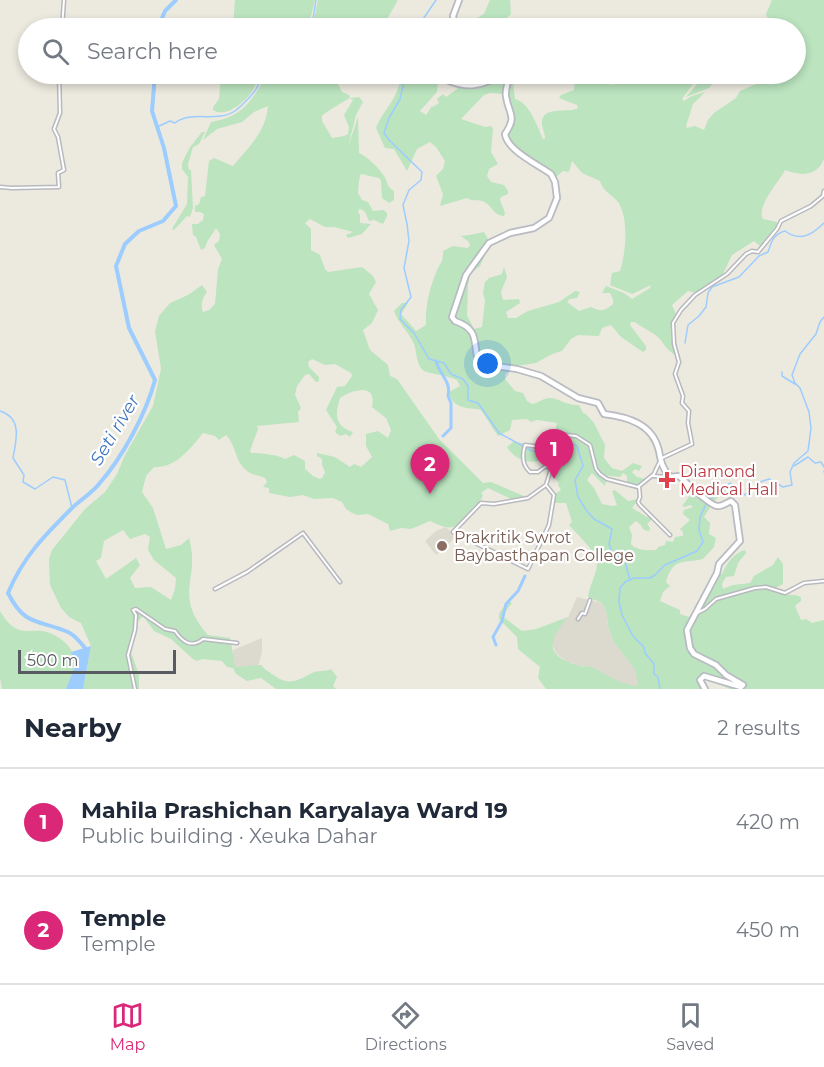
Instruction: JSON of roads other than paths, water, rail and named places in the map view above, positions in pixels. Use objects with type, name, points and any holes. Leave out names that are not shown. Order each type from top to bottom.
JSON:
[{"type":"main road","points":[[453,18],[459,0]]},
{"type":"main road","points":[[463,84],[478,84]]},
{"type":"main road","points":[[508,84],[506,95],[512,122],[504,134],[505,140],[553,176],[556,198],[551,213],[543,223],[524,231],[510,233],[486,247],[466,275],[453,319],[465,325],[471,332],[476,341],[479,364],[517,369],[541,376],[578,399],[598,403],[604,414],[628,418],[652,433],[663,469],[670,477],[679,476],[687,486],[699,492],[712,504],[720,507],[729,501],[733,502],[736,508],[740,541],[718,566],[717,573],[687,632],[692,651],[744,685],[741,687],[704,676],[700,680],[705,689]]},
{"type":"street","points":[[63,18],[64,0]]},
{"type":"street","points":[[0,187],[58,187],[58,173],[64,170],[58,137],[54,129],[60,113],[59,84]]},
{"type":"street","points":[[639,486],[651,477],[660,459],[692,444],[688,409],[682,403],[683,396],[675,374],[679,362],[674,344],[675,317],[695,295],[730,271],[746,254],[760,250],[781,221],[811,206],[820,199],[824,190]]},
{"type":"street","points":[[546,485],[554,495],[550,523],[528,569],[453,532],[481,503],[494,504],[528,498],[546,485],[551,471],[550,467],[546,466],[538,472],[530,472],[525,468],[524,447],[550,448],[566,435],[576,436],[590,445],[596,469],[603,477],[639,486]]},
{"type":"street","points":[[651,477],[670,477]]},
{"type":"street","points":[[639,486],[638,502],[670,535]]},
{"type":"street","points":[[215,590],[242,575],[303,533],[340,582]]},
{"type":"street","points":[[695,614],[716,599],[726,595],[766,587],[785,593],[804,584],[824,581]]},
{"type":"street","points":[[578,619],[582,613],[585,614],[590,600]]},
{"type":"street","points":[[135,689],[128,655],[135,630],[136,615],[133,610],[136,609],[165,629],[175,631],[179,639],[184,642],[192,644],[201,642],[203,639],[237,643]]},
{"type":"water","points":[[91,646],[83,689],[66,689],[75,666],[71,652]]},
{"type":"waterway","name":"Seti river","points":[[162,18],[165,11],[176,0]]},
{"type":"waterway","points":[[313,18],[316,0]]},
{"type":"waterway","points":[[424,18],[436,0]]},
{"type":"waterway","name":"Seti river","points":[[86,650],[71,633],[33,620],[20,612],[8,593],[20,568],[35,548],[71,509],[96,488],[116,462],[139,421],[155,380],[129,328],[116,266],[125,244],[139,231],[163,221],[176,206],[164,148],[152,111],[154,84]]},
{"type":"waterway","points":[[157,127],[170,121],[175,123],[189,117],[228,114],[244,103],[258,84]]},
{"type":"waterway","points":[[404,84],[400,99],[389,118],[384,133],[422,172],[421,180],[409,190],[403,205],[409,241],[404,268],[411,297],[401,310],[400,319],[414,333],[429,359],[444,363],[451,374],[463,379],[468,386],[468,400],[478,403],[499,433],[532,451],[549,451],[569,442],[577,446],[583,466],[575,480],[578,497],[594,519],[612,529],[609,544],[612,552],[625,562],[630,580]]},
{"type":"waterway","points":[[685,343],[688,325],[706,307],[708,293],[712,287],[739,277],[759,256],[768,252],[773,239],[781,232],[806,236],[824,223]]},
{"type":"waterway","points":[[660,689],[658,677],[654,674],[654,664],[645,653],[644,647],[633,636],[622,615],[619,602],[620,588],[625,582],[634,578],[650,578],[665,565],[697,551],[703,542],[699,530],[700,517],[707,502],[730,483],[745,495],[760,482],[769,479],[783,487],[792,485],[790,472],[794,463],[808,451],[811,428],[809,412],[800,388],[792,375],[800,354],[816,334],[824,317]]},
{"type":"waterway","points":[[436,361],[447,382],[451,403],[451,428],[443,436]]},
{"type":"waterway","points":[[782,372],[782,376],[795,384]]},
{"type":"waterway","points":[[0,411],[7,414],[15,424],[16,438],[13,458],[24,475],[23,482],[35,489],[53,477],[65,480],[72,508]]},
{"type":"waterway","points":[[794,466],[808,457],[815,463],[821,462],[824,467]]},
{"type":"waterway","points":[[496,645],[493,637],[502,621],[506,604],[518,591],[525,576]]},
{"type":"place","name":"Mahila Prashichan Karyalaya Ward 19","points":[[554,479]]},
{"type":"place","name":"Diamond Medical Hall","points":[[667,480]]},
{"type":"place","name":"Temple","points":[[430,494]]},
{"type":"place","name":"Prakritik Swrot Baybasthapan College","points":[[442,546]]}]
